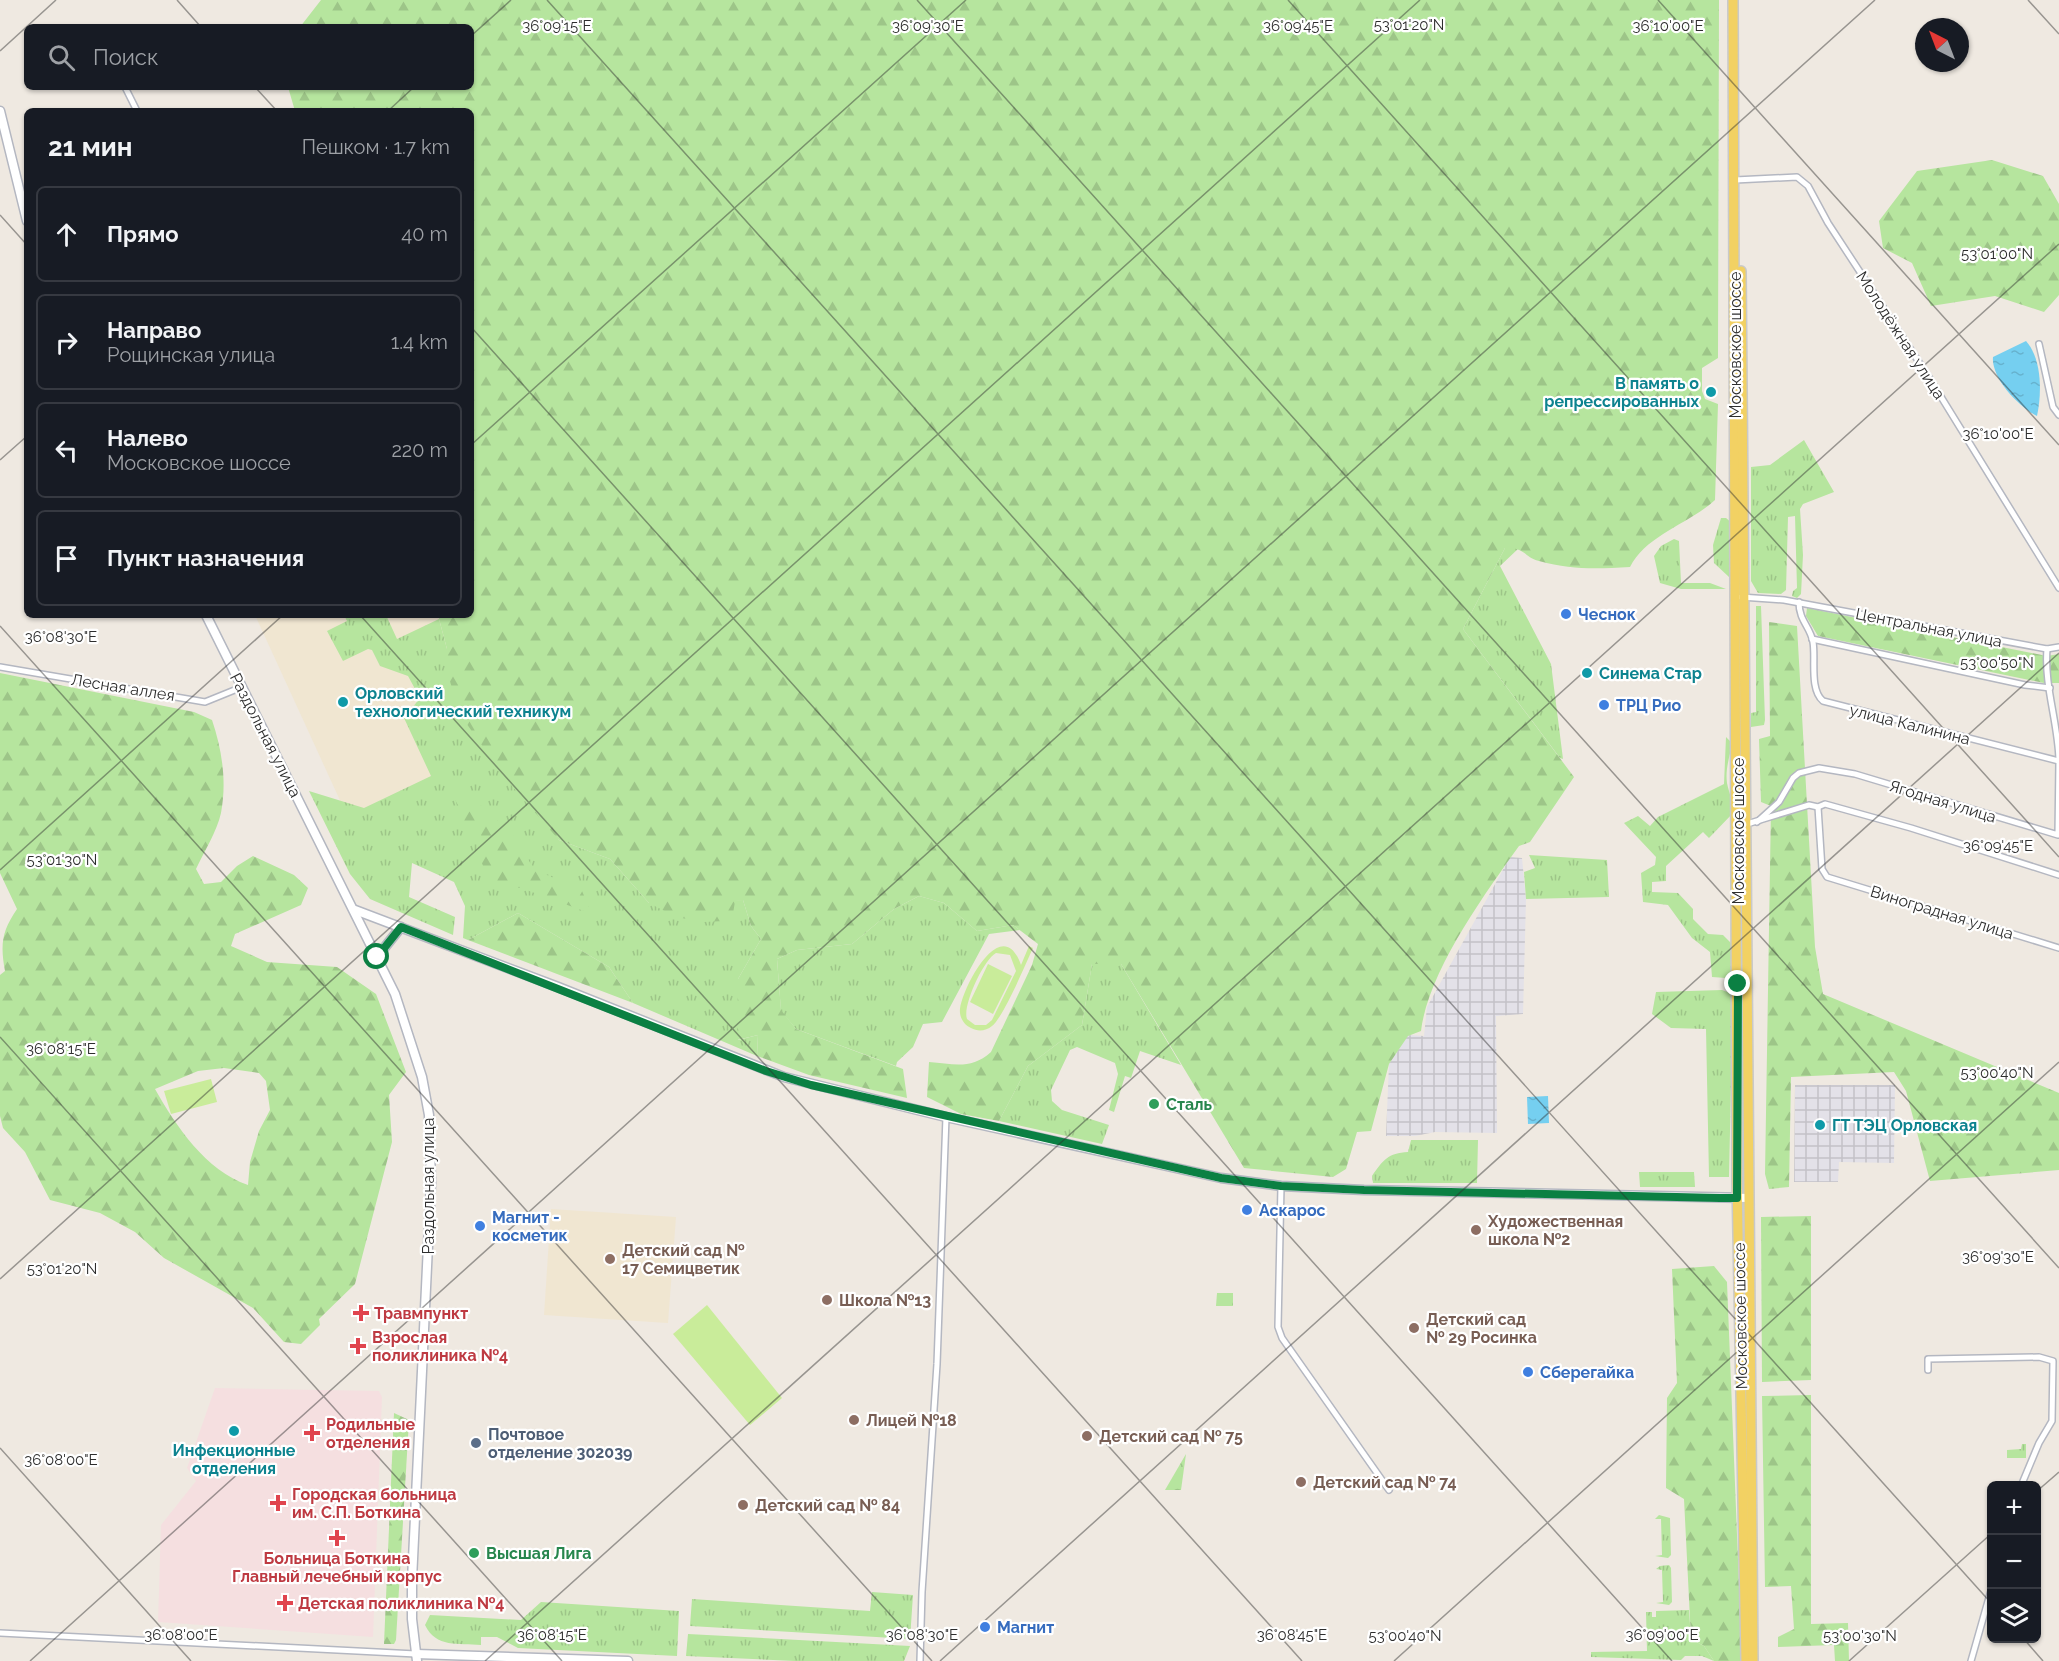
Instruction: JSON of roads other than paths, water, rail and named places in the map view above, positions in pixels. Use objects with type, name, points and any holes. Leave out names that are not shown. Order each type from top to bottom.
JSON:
[{"type":"main road","name":"Московское шоссе","points":[[1733,0],[1738,180]]},
{"type":"main road","name":"Московское шоссе","points":[[1740,0],[1738,180],[1741,597],[1737,1198],[1746,1661]]},
{"type":"main road","points":[[0,111],[24,209]]},
{"type":"main road","name":"Московское шоссе","points":[[1741,597],[1747,824],[1753,1661]]},
{"type":"main road","name":"Раздольная улица","points":[[208,618],[377,957],[400,1009],[422,1077],[429,1115],[431,1183],[412,1580],[412,1619],[417,1657]]},
{"type":"main road","points":[[355,910],[784,1077],[946,1117],[1221,1178],[1281,1186],[1364,1190],[1749,1198]]},
{"type":"main road","points":[[377,957],[401,927]]},
{"type":"main road","points":[[417,1657],[628,1661]]},
{"type":"street","points":[[126,90],[136,108]]},
{"type":"street","name":"Молодёжная улица","points":[[1738,180],[1797,177],[1808,186],[1828,223],[1930,379],[2059,588]]},
{"type":"street","points":[[2039,344],[2054,407],[2059,415]]},
{"type":"street","name":"Центральная улица","points":[[1741,597],[1799,602],[2047,649],[2059,647]]},
{"type":"street","points":[[1799,602],[1800,618],[1812,640],[2025,685],[2050,688]]},
{"type":"street","name":"улица Калинина","points":[[1812,640],[1816,689],[1822,701],[2059,761]]},
{"type":"street","points":[[2047,649],[2046,673],[2058,733],[2058,835]]},
{"type":"street","name":"Лесная аллея","points":[[0,667],[205,702],[242,687]]},
{"type":"street","name":"Ягодная улица","points":[[1757,822],[1779,802],[1786,786],[1799,773],[1826,768],[2058,835]]},
{"type":"street","points":[[1747,824],[1809,805],[1818,807],[1825,804],[2059,875]]},
{"type":"street","name":"Виноградная улица","points":[[1818,807],[1822,868],[1825,876],[1834,881],[1918,903],[2059,948]]},
{"type":"street","points":[[920,1661],[922,1580],[937,1364],[946,1117]]},
{"type":"street","points":[[1281,1186],[1278,1327],[1282,1338],[1389,1490]]},
{"type":"street","points":[[1928,1370],[1928,1359],[2039,1357],[2053,1361],[2052,1421],[2026,1468],[2022,1481]]},
{"type":"street","points":[[1971,1661],[1991,1589]]},
{"type":"street","points":[[0,1633],[417,1657]]},
{"type":"water","points":[[2026,341],[2038,367],[2040,397],[2037,416],[2022,406],[2001,383],[1994,365],[1993,357]]},
{"type":"water","points":[[1548,1096],[1549,1123],[1528,1124],[1527,1097]]},
{"type":"place","name":"В память о репрессированных","points":[[1711,392]]},
{"type":"place","name":"Чеснок","points":[[1566,614]]},
{"type":"place","name":"Синема Стар","points":[[1587,673]]},
{"type":"place","name":"Орловский технологический техникум","points":[[343,702]]},
{"type":"place","name":"ТРЦ Рио","points":[[1604,705]]},
{"type":"place","name":"Сталь","points":[[1154,1104]]},
{"type":"place","name":"ГТ ТЭЦ Орловская","points":[[1820,1125]]},
{"type":"place","name":"Аскарос","points":[[1247,1210]]},
{"type":"place","name":"Магнит - косметик","points":[[480,1226]]},
{"type":"place","name":"Художественная школа №2","points":[[1476,1230]]},
{"type":"place","name":"Детский сад № 17 Семицветик","points":[[610,1259]]},
{"type":"place","name":"Школа №13","points":[[827,1300]]},
{"type":"place","name":"Травмпункт","points":[[361,1313]]},
{"type":"place","name":"Детский сад № 29 Росинка","points":[[1414,1328]]},
{"type":"place","name":"Взрослая поликлиника №4","points":[[358,1346]]},
{"type":"place","name":"Сберегайка","points":[[1528,1372]]},
{"type":"place","name":"Лицей №18","points":[[854,1420]]},
{"type":"place","name":"Инфекционные отделения","points":[[234,1431]]},
{"type":"place","name":"Родильные отделения","points":[[312,1433]]},
{"type":"place","name":"Детский сад № 75","points":[[1087,1436]]},
{"type":"place","name":"Почтовое отделение 302039","points":[[476,1443]]},
{"type":"place","name":"Детский сад № 74","points":[[1301,1482]]},
{"type":"place","name":"Городская больница им. С.П. Боткина","points":[[278,1503]]},
{"type":"place","name":"Детский сад № 84","points":[[743,1505]]},
{"type":"place","name":"Больница Боткина Главный лечебный корпус","points":[[337,1538]]},
{"type":"place","name":"Высшая Лига","points":[[474,1553]]},
{"type":"place","name":"Детская поликлиника №4","points":[[285,1603]]},
{"type":"place","name":"Магнит","points":[[985,1627]]}]
